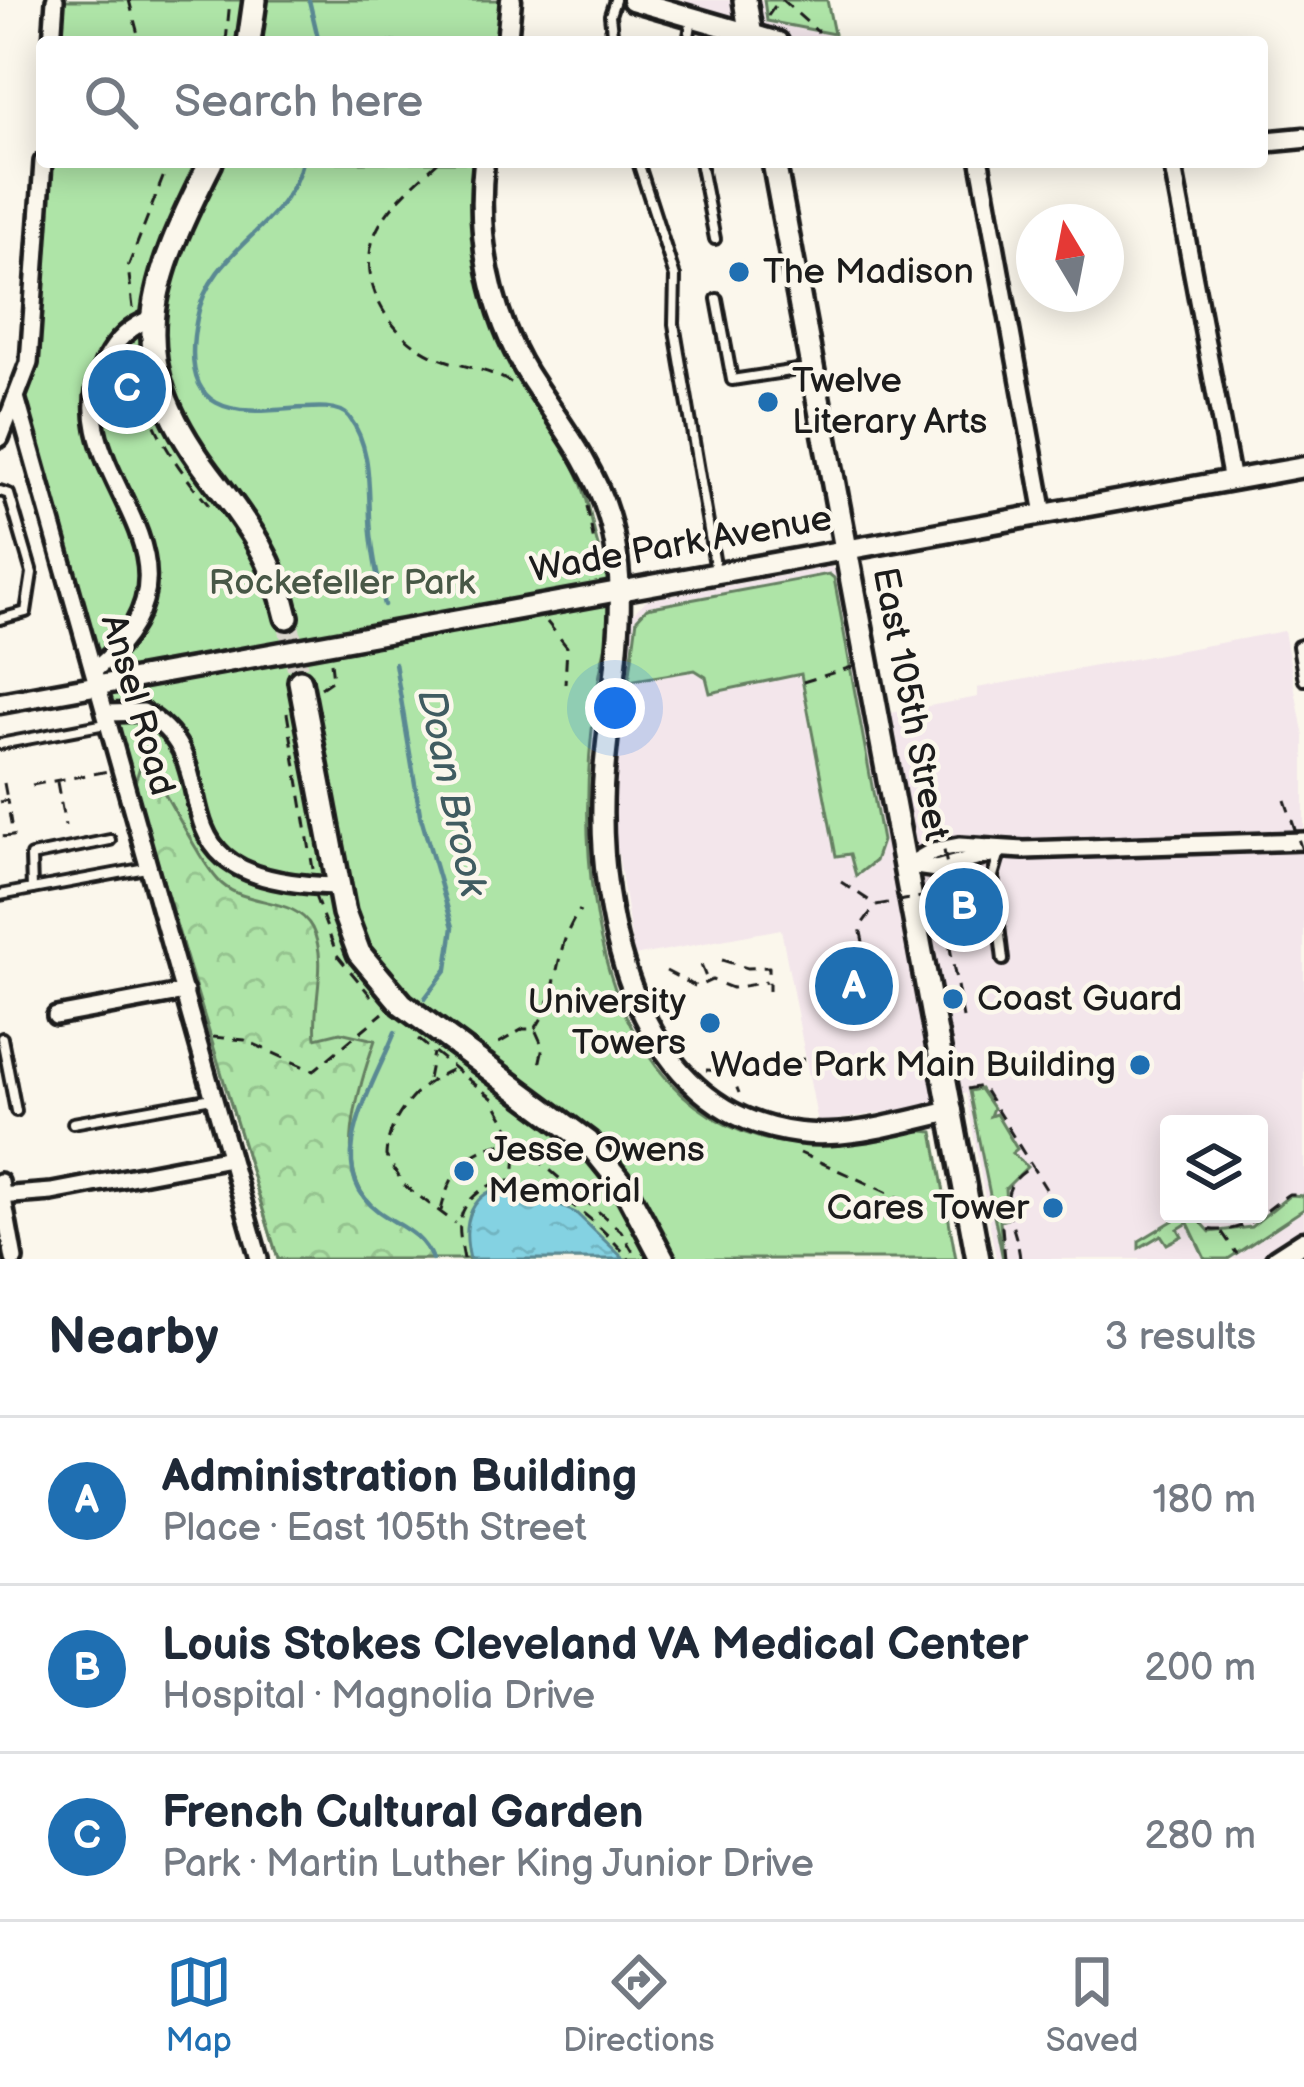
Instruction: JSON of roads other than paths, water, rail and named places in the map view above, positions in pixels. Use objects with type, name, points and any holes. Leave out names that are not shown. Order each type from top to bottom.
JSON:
[{"type":"main road","points":[[250,36],[255,0]]},
{"type":"main road","points":[[745,0],[751,36]]},
{"type":"main road","points":[[208,168],[167,254],[152,317],[170,410],[194,453],[263,544],[287,617]]},
{"type":"main road","name":"East 105th Street","points":[[775,168],[909,866],[978,1259]]},
{"type":"main road","points":[[308,684],[339,886],[353,941],[391,992],[588,1142],[625,1188],[663,1259]]},
{"type":"street","points":[[52,36],[55,0]]},
{"type":"street","points":[[507,36],[511,0]]},
{"type":"street","points":[[642,1],[744,36]]},
{"type":"street","points":[[1268,141],[1304,138]]},
{"type":"street","points":[[3,426],[29,363],[44,168]]},
{"type":"street","points":[[484,168],[481,218],[494,296],[515,351],[591,472],[609,516],[620,590],[602,856],[623,965],[657,1039],[706,1094],[776,1129],[836,1133],[952,1111]]},
{"type":"street","points":[[981,168],[1044,514]]},
{"type":"street","points":[[1173,168],[1232,481]]},
{"type":"street","points":[[99,676],[131,632],[148,569],[142,531],[100,444],[93,392],[114,346],[134,324],[152,317]]},
{"type":"street","name":"Ansel Road","points":[[16,397],[99,676],[259,1259]]},
{"type":"street","name":"Wade Park Avenue","points":[[0,703],[99,676],[620,590],[1304,467]]},
{"type":"street","points":[[110,718],[143,712],[171,735],[185,760],[206,836],[224,859],[269,879],[339,886]]},
{"type":"street","points":[[909,866],[936,869],[1000,851],[1304,841]]},
{"type":"street","points":[[56,1016],[185,992]]},
{"type":"street","points":[[14,1259],[1,1191],[52,1192],[230,1158]]},
{"type":"street","points":[[1276,1259],[1304,1241]]},
{"type":"lane","points":[[613,36],[610,15],[615,0]]},
{"type":"lane","points":[[689,36],[693,17]]},
{"type":"lane","points":[[640,168],[675,278],[674,324],[717,573]]},
{"type":"lane","points":[[701,168],[715,239]]},
{"type":"lane","points":[[718,299],[732,380],[812,367]]},
{"type":"lane","points":[[0,491],[9,494],[32,573],[26,612],[0,619]]},
{"type":"lane","points":[[1301,645],[1304,680]]},
{"type":"lane","points":[[0,744],[110,718]]},
{"type":"lane","points":[[32,889],[31,856],[110,840]]},
{"type":"lane","points":[[1000,851],[993,876],[1003,960]]},
{"type":"lane","points":[[0,895],[152,867]]},
{"type":"lane","points":[[2,1038],[5,1078],[16,1111]]},
{"type":"lane","points":[[73,1123],[214,1098]]},
{"type":"water","points":[[512,1185],[576,1213],[624,1259],[470,1259],[467,1233],[472,1210],[486,1193]]},
{"type":"waterway","name":"Doan Brook","points":[[309,0],[318,36]]},
{"type":"waterway","name":"Doan Brook","points":[[300,168],[281,204],[232,255],[205,294],[197,318],[194,364],[204,392],[224,406],[251,411],[333,409],[349,417],[367,461],[373,550],[384,605]]},
{"type":"waterway","name":"Doan Brook","points":[[395,663],[420,814],[453,927],[447,969],[425,998]]},
{"type":"waterway","name":"Doan Brook","points":[[395,1032],[357,1124],[353,1172],[361,1193],[378,1211],[416,1236],[432,1259]]},
{"type":"tunnel","points":[[287,617],[300,681]]},
{"type":"place","name":"The Madison","points":[[739,272]]},
{"type":"place","name":"French Cultural Garden","points":[[127,389]]},
{"type":"place","name":"Twelve Literary Arts","points":[[768,402]]},
{"type":"place","name":"Louis Stokes Cleveland VA Medical Center","points":[[964,907]]},
{"type":"place","name":"Administration Building","points":[[854,986]]},
{"type":"place","name":"Coast Guard","points":[[953,999]]},
{"type":"place","name":"University Towers","points":[[710,1023]]},
{"type":"place","name":"Wade Park Main Building","points":[[1140,1065]]},
{"type":"place","name":"Jesse Owens Memorial","points":[[464,1171]]},
{"type":"place","name":"Cares Tower","points":[[1053,1208]]},
{"type":"park label","name":"Rockefeller Park","points":[[342,583]]}]
